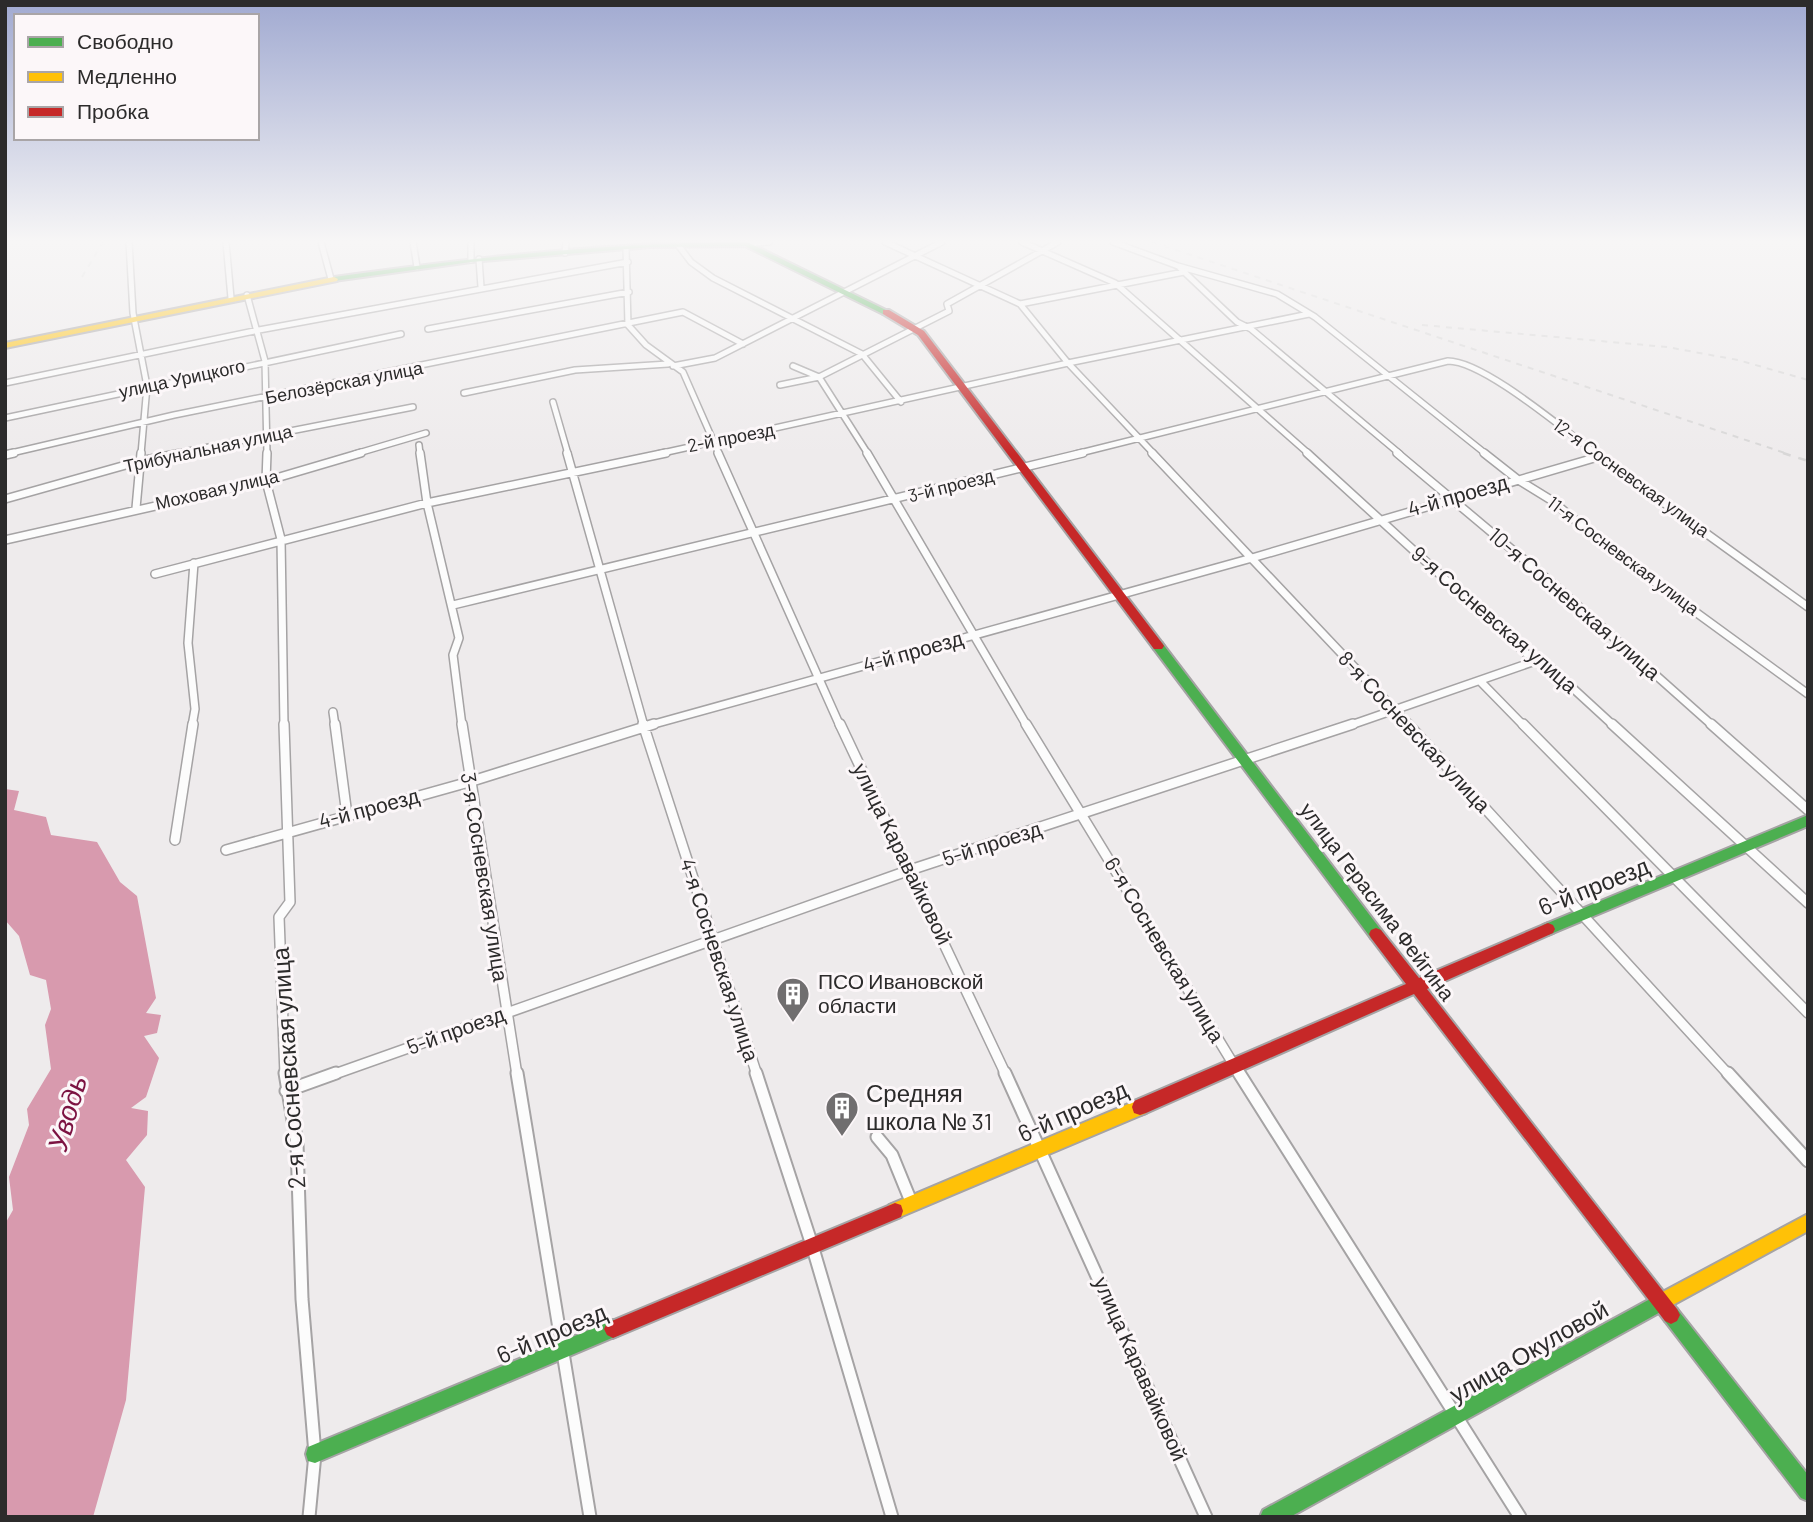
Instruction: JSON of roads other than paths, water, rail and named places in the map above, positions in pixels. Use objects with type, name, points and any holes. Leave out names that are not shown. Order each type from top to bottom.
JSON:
[{"type":"main road","points":[[5,346],[162,313]]},
{"type":"main road","points":[[885,313],[917,330]]},
{"type":"main road","name":"улица Герасима Фейгина","points":[[917,330],[1415,985],[1808,1491]]},
{"type":"main road","name":"6-й проезд","points":[[315,1454],[1042,1150],[1415,985],[1747,848],[1808,820]]},
{"type":"main road","name":"улица Окуловой","points":[[1270,1517],[1808,1222]]},
{"type":"street","points":[[135,313],[147,386],[136,508]]},
{"type":"street","name":"2-я Сосневская улица","points":[[253,313],[265,361],[268,398],[265,481],[281,539],[280,625],[290,902],[279,917],[286,1091],[297,1144],[302,1299],[315,1454],[309,1517]]},
{"type":"street","points":[[5,383],[347,313]]},
{"type":"street","points":[[428,329],[515,313]]},
{"type":"street","points":[[628,313],[628,325]]},
{"type":"street","name":"Белозёрская улица","points":[[5,456],[144,421],[679,313]]},
{"type":"street","name":"Белозёрская улица","points":[[685,313],[743,344]]},
{"type":"street","points":[[782,313],[862,354],[901,402]]},
{"type":"street","points":[[464,393],[575,370],[670,365],[715,358],[802,313]]},
{"type":"street","points":[[780,385],[819,377],[862,354],[917,330],[946,313]]},
{"type":"street","name":"8-я Сосневская улица","points":[[1027,313],[1069,363],[1396,711],[1808,1161]]},
{"type":"street","name":"9-я Сосневская улица","points":[[1147,313],[1260,410],[1527,653],[1541,660],[1808,902]]},
{"type":"street","name":"10-я Сосневская улица","points":[[1230,313],[1559,589],[1808,810]]},
{"type":"street","name":"2-й проезд","points":[[155,574],[427,503],[845,415],[1176,340],[1309,314]]},
{"type":"street","name":"11-я Сосневская улица","points":[[1309,314],[1517,479],[1551,500],[1616,554],[1808,694]]},
{"type":"street","name":"улица Каравайковой","points":[[628,325],[670,365],[682,372],[818,680],[1042,1150],[1206,1517]]},
{"type":"street","name":"улица Урицкого","points":[[5,418],[401,334]]},
{"type":"street","name":"3-й проезд","points":[[453,604],[1260,410],[1322,391],[1448,361]]},
{"type":"street","name":"12-я Сосневская улица","points":[[1448,361],[1461,361],[1480,369],[1808,607]]},
{"type":"street","points":[[793,366],[819,377]]},
{"type":"street","name":"6-я Сосневская улица","points":[[819,377],[845,415],[972,636],[1234,1065],[1520,1517]]},
{"type":"street","name":"4-я Сосневская улица","points":[[553,402],[644,727],[812,1245],[892,1517]]},
{"type":"street","name":"Трибунальная улица","points":[[5,499],[140,461],[413,407]]},
{"type":"street","name":"Моховая улица","points":[[5,540],[136,508],[265,481],[426,433]]},
{"type":"street","name":"3-я Сосневская улица","points":[[419,445],[427,503],[459,638],[453,655],[469,782],[590,1517]]},
{"type":"street","name":"4-й проезд","points":[[226,849],[469,782],[644,727],[1252,558],[1601,456]]},
{"type":"street","points":[[175,840],[195,709],[188,643],[194,563]]},
{"type":"street","name":"5-й проезд","points":[[286,1091],[910,870],[1245,762],[1541,660]]},
{"type":"street","points":[[1480,681],[1672,879],[1808,1013]]},
{"type":"street","points":[[332,712],[347,815]]},
{"type":"street","points":[[877,1138],[892,1155],[912,1204]]},
{"type":"water","name":"Уводь","points":[[5,789],[19,791],[14,810],[46,817],[51,835],[97,842],[120,882],[137,896],[156,998],[146,1013],[161,1015],[157,1033],[144,1036],[159,1058],[146,1097],[131,1108],[148,1111],[147,1135],[126,1160],[145,1187],[126,1400],[93,1517],[5,1517],[5,1224],[13,1210],[9,1177],[29,1125],[27,1109],[51,1069],[45,1025],[51,1009],[46,980],[30,975],[19,936],[5,920]]},
{"type":"railway","points":[[1365,313],[1788,454]]},
{"type":"railway","points":[[1422,325],[1667,347],[1738,360],[1808,380]]},
{"type":"railway","points":[[1783,453],[1808,461]]},
{"type":"place","name":"ПСО Ивановской области","points":[[793,1024]]},
{"type":"place","name":"Средняя школа № 31","points":[[842,1138]]}]
